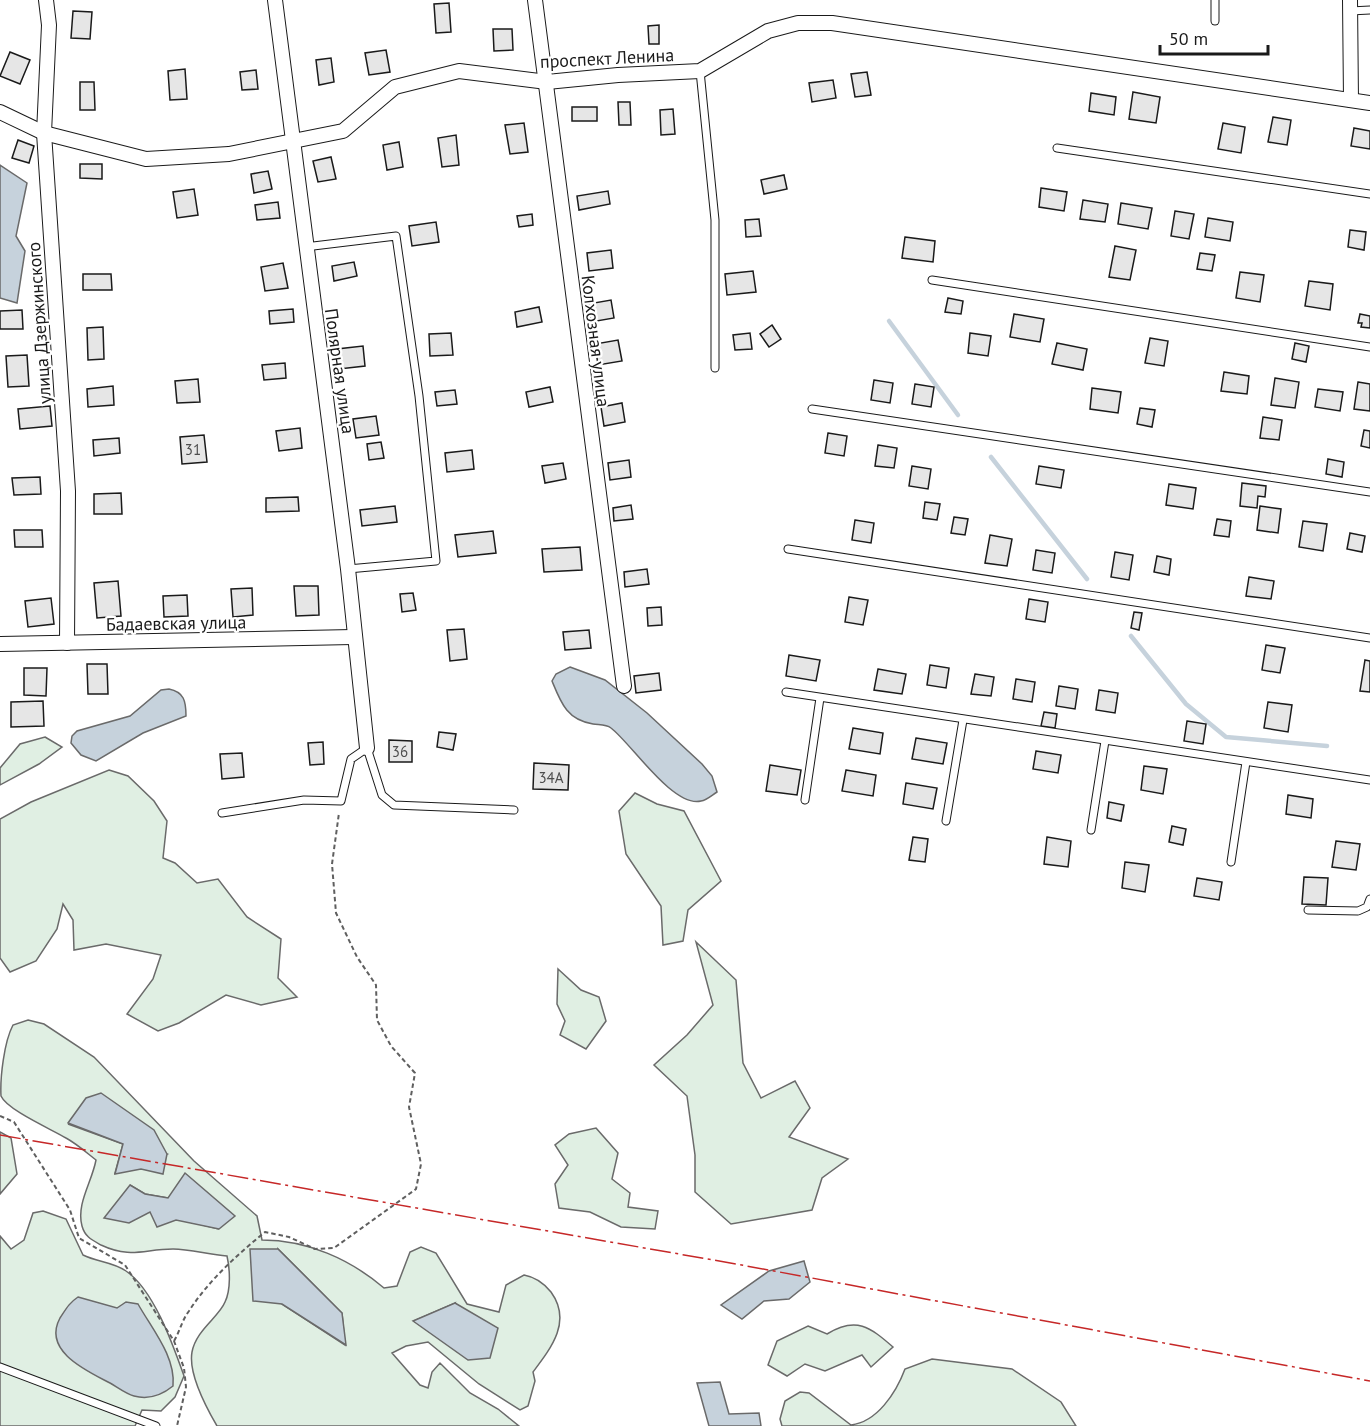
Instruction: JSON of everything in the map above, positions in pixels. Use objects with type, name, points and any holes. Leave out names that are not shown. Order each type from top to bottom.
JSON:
[{"type":"street","name":"улица Дзержинского","points":[[46,0],[49,25],[44,133],[68,491],[67,643]]},
{"type":"street","name":"Полярная улица","points":[[275,0],[348,569],[353,636],[367,748]]},
{"type":"street","name":"Колхозная улица","points":[[535,0],[624,686]]},
{"type":"street","points":[[1350,5],[1351,100]]},
{"type":"street","name":"проспект Ленина","points":[[0,112],[44,133],[146,159],[229,154],[344,130],[394,87],[459,70],[547,82],[618,75],[700,71],[768,31],[798,23],[832,23],[1370,103]]},
{"type":"street","name":"Бадаевская улица","points":[[0,644],[353,636]]},
{"type":"lane","points":[[1215,0],[1215,21]]},
{"type":"lane","points":[[1350,5],[1370,10]]},
{"type":"lane","points":[[700,71],[715,220],[715,368]]},
{"type":"lane","points":[[1057,148],[1370,194]]},
{"type":"lane","points":[[305,247],[396,236],[419,396],[436,561],[348,569]]},
{"type":"lane","points":[[932,280],[1370,347]]},
{"type":"lane","points":[[812,409],[1370,492]]},
{"type":"lane","points":[[788,549],[1370,638]]},
{"type":"lane","points":[[786,692],[1370,780]]},
{"type":"lane","points":[[805,800],[820,698]]},
{"type":"lane","points":[[946,821],[963,720]]},
{"type":"lane","points":[[1090,830],[1105,741]]},
{"type":"lane","points":[[222,813],[304,801],[341,801],[351,759],[367,748],[382,795],[394,805],[514,810]]},
{"type":"lane","points":[[1231,862],[1246,762]]},
{"type":"lane","points":[[1308,910],[1358,911],[1368,907],[1370,898]]},
{"type":"lane","points":[[0,1366],[156,1426]]},
{"type":"path","points":[[174,1341],[187,1314],[201,1294],[237,1255],[265,1232],[289,1237],[315,1249],[334,1248],[416,1189],[421,1164],[409,1107],[415,1073],[391,1046],[377,1020],[376,986],[357,957],[336,913],[332,864],[341,801]]},
{"type":"path","points":[[0,1116],[14,1122],[70,1210],[79,1238],[125,1265],[174,1341],[184,1368],[186,1387],[177,1426]]},
{"type":"green space","points":[[45,737],[62,747],[39,764],[0,785],[0,768],[20,744]]},
{"type":"green space","points":[[109,770],[128,776],[154,801],[167,821],[163,858],[175,863],[197,883],[218,879],[247,917],[281,939],[278,978],[297,997],[261,1005],[226,995],[179,1023],[158,1031],[127,1014],[153,979],[161,955],[106,944],[74,950],[73,920],[63,904],[57,929],[36,961],[10,972],[0,958],[0,819],[31,802]]},
{"type":"green space","points":[[635,793],[657,804],[684,811],[721,881],[688,910],[683,941],[663,945],[661,906],[626,854],[619,811]]},
{"type":"green space","points":[[696,942],[736,980],[743,1063],[761,1098],[795,1081],[810,1108],[789,1137],[848,1159],[822,1178],[812,1210],[731,1224],[695,1192],[695,1155],[687,1096],[654,1065],[687,1035],[713,1005]]},
{"type":"green space","points":[[558,969],[581,990],[599,997],[606,1021],[586,1049],[560,1035],[565,1021],[557,1004]]},
{"type":"green space","points":[[28,1020],[44,1024],[94,1057],[194,1161],[257,1216],[262,1240],[295,1243],[327,1253],[357,1268],[384,1288],[397,1286],[410,1252],[421,1247],[436,1253],[467,1304],[499,1312],[506,1285],[524,1275],[542,1283],[557,1303],[560,1323],[553,1343],[533,1372],[535,1381],[528,1406],[520,1410],[479,1384],[428,1342],[406,1346],[392,1353],[420,1385],[428,1388],[432,1372],[440,1363],[470,1393],[498,1409],[519,1426],[217,1426],[195,1380],[191,1361],[194,1344],[222,1308],[227,1297],[229,1267],[227,1256],[180,1249],[121,1252],[101,1245],[87,1236],[82,1226],[81,1210],[96,1160],[70,1140],[12,1107],[1,1096],[3,1060],[13,1025]],"holes":[[[68,1124],[167,1154],[115,1173],[123,1144]],[[130,1185],[145,1194],[168,1198],[219,1229],[150,1212]],[[278,1249],[342,1313],[345,1345],[282,1304]],[[455,1303],[439,1338],[414,1321]]]},
{"type":"green space","points":[[596,1128],[618,1153],[612,1179],[630,1193],[628,1207],[658,1211],[655,1229],[621,1227],[590,1212],[559,1208],[555,1184],[568,1165],[555,1145],[569,1134]]},
{"type":"green space","points":[[0,1132],[11,1138],[17,1174],[0,1194]]},
{"type":"green space","points":[[43,1211],[66,1219],[83,1255],[121,1268],[136,1280],[154,1304],[168,1334],[184,1376],[175,1397],[161,1411],[142,1410],[135,1426],[0,1426],[0,1236],[11,1249],[24,1240],[33,1213]]},
{"type":"green space","points":[[808,1326],[827,1334],[846,1326],[862,1326],[870,1329],[893,1347],[871,1367],[862,1355],[825,1371],[805,1364],[787,1376],[768,1365],[777,1341]]},
{"type":"green space","points":[[932,1359],[1012,1369],[1061,1402],[1076,1426],[782,1426],[780,1419],[785,1401],[800,1392],[809,1393],[851,1425],[860,1423],[884,1405],[905,1369]]},
{"type":"shaded area","points":[[0,165],[27,183],[16,236],[25,251],[17,303],[0,298]]},
{"type":"shaded area","points":[[570,667],[605,680],[647,713],[702,764],[712,776],[717,792],[701,801],[690,800],[678,795],[653,773],[611,728],[584,722],[571,714],[562,703],[552,681],[556,674]]},
{"type":"shaded area","points":[[169,689],[178,692],[183,698],[186,716],[143,733],[96,761],[81,755],[71,743],[72,736],[77,731],[130,716],[161,690]]},
{"type":"shaded area","points":[[101,1093],[154,1130],[167,1154],[163,1174],[141,1169],[115,1174],[123,1144],[68,1123],[86,1098]]},
{"type":"shaded area","points":[[185,1173],[235,1216],[219,1229],[176,1220],[157,1227],[150,1212],[129,1223],[104,1218],[130,1185],[145,1194],[168,1198]]},
{"type":"shaded area","points":[[250,1249],[278,1249],[342,1313],[346,1345],[282,1304],[253,1301]]},
{"type":"shaded area","points":[[804,1261],[810,1282],[789,1299],[764,1301],[742,1319],[721,1305],[769,1271]]},
{"type":"shaded area","points":[[78,1297],[117,1308],[126,1302],[138,1304],[167,1354],[171,1364],[173,1386],[155,1396],[134,1396],[79,1366],[70,1358],[62,1350],[57,1340],[56,1330],[64,1312]]},
{"type":"shaded area","points":[[455,1303],[498,1328],[490,1358],[468,1360],[413,1321]]},
{"type":"shaded area","points":[[720,1382],[729,1414],[759,1413],[761,1426],[709,1426],[697,1383]]},
{"type":"building","points":[[449,3],[451,32],[436,33],[434,4]]},
{"type":"building","points":[[73,11],[92,12],[90,39],[71,38]]},
{"type":"building","points":[[659,25],[659,44],[649,44],[648,26]]},
{"type":"building","points":[[493,29],[512,29],[513,50],[494,51]]},
{"type":"building","points":[[386,50],[390,72],[369,75],[365,53]]},
{"type":"building","points":[[10,52],[30,60],[20,84],[0,76]]},
{"type":"building","points":[[331,58],[334,82],[319,85],[316,60]]},
{"type":"building","points":[[185,69],[187,99],[170,100],[168,71]]},
{"type":"building","points":[[256,70],[258,89],[242,90],[240,72]]},
{"type":"building","points":[[867,72],[871,95],[855,97],[851,74]]},
{"type":"building","points":[[833,80],[836,98],[812,102],[809,83]]},
{"type":"building","points":[[80,82],[94,82],[95,110],[80,110]]},
{"type":"building","points":[[1133,92],[1160,97],[1156,123],[1129,119]]},
{"type":"building","points":[[1091,93],[1116,97],[1114,115],[1089,111]]},
{"type":"building","points":[[618,102],[630,102],[631,125],[619,125]]},
{"type":"building","points":[[572,107],[597,107],[597,121],[572,121]]},
{"type":"building","points":[[673,109],[675,134],[661,135],[660,110]]},
{"type":"building","points":[[1273,117],[1291,120],[1287,145],[1268,142]]},
{"type":"building","points":[[524,123],[528,152],[510,154],[505,125]]},
{"type":"building","points":[[1223,123],[1245,127],[1241,153],[1218,149]]},
{"type":"building","points":[[1354,128],[1370,131],[1370,149],[1351,146]]},
{"type":"building","points":[[456,135],[459,165],[442,167],[438,138]]},
{"type":"building","points":[[18,140],[34,146],[29,163],[12,158]]},
{"type":"building","points":[[399,142],[403,167],[387,170],[383,145]]},
{"type":"building","points":[[331,157],[336,179],[318,182],[313,161]]},
{"type":"building","points":[[80,164],[102,164],[102,179],[80,178]]},
{"type":"building","points":[[268,171],[272,189],[254,193],[251,174]]},
{"type":"building","points":[[784,175],[787,189],[764,194],[761,180]]},
{"type":"building","points":[[1041,188],[1067,192],[1064,211],[1039,207]]},
{"type":"building","points":[[194,189],[198,215],[177,218],[173,192]]},
{"type":"building","points":[[608,191],[610,204],[579,210],[577,196]]},
{"type":"building","points":[[1083,200],[1108,204],[1105,222],[1080,219]]},
{"type":"building","points":[[278,202],[280,218],[257,220],[255,205]]},
{"type":"building","points":[[1121,203],[1152,208],[1148,229],[1118,224]]},
{"type":"building","points":[[1175,211],[1194,214],[1189,239],[1171,236]]},
{"type":"building","points":[[532,214],[533,225],[519,227],[517,216]]},
{"type":"building","points":[[1208,218],[1233,222],[1230,241],[1205,237]]},
{"type":"building","points":[[759,219],[761,236],[746,237],[745,220]]},
{"type":"building","points":[[436,222],[439,242],[412,246],[409,226]]},
{"type":"building","points":[[1350,230],[1366,232],[1364,250],[1348,247]]},
{"type":"building","points":[[905,237],[935,241],[933,262],[902,258]]},
{"type":"building","points":[[1115,246],[1136,250],[1130,280],[1109,277]]},
{"type":"building","points":[[611,250],[613,268],[589,271],[587,253]]},
{"type":"building","points":[[1200,253],[1215,255],[1212,271],[1197,269]]},
{"type":"building","points":[[354,262],[357,276],[334,281],[332,266]]},
{"type":"building","points":[[283,263],[288,288],[265,291],[261,267]]},
{"type":"building","points":[[753,271],[756,292],[727,295],[725,274]]},
{"type":"building","points":[[1240,272],[1264,275],[1260,302],[1236,298]]},
{"type":"building","points":[[83,274],[111,274],[112,290],[83,290]]},
{"type":"building","points":[[1309,281],[1333,284],[1330,310],[1305,306]]},
{"type":"building","points":[[948,298],[963,301],[961,314],[945,312]]},
{"type":"building","points":[[611,300],[614,318],[591,322],[588,304]]},
{"type":"building","points":[[539,307],[542,322],[517,327],[515,312]]},
{"type":"building","points":[[293,309],[294,322],[270,324],[269,311]]},
{"type":"building","points":[[22,310],[23,329],[0,329],[0,311]]},
{"type":"building","points":[[1014,314],[1044,319],[1040,342],[1010,337]]},
{"type":"building","points":[[1360,314],[1370,316],[1370,328],[1361,327],[1362,323],[1358,323]]},
{"type":"building","points":[[772,325],[781,339],[769,347],[760,334]]},
{"type":"building","points":[[103,327],[104,359],[88,360],[87,328]]},
{"type":"building","points":[[451,333],[453,355],[430,356],[429,334]]},
{"type":"building","points":[[750,333],[752,349],[735,350],[733,335]]},
{"type":"building","points":[[970,333],[991,336],[988,356],[968,353]]},
{"type":"building","points":[[1150,338],[1168,341],[1164,366],[1145,363]]},
{"type":"building","points":[[618,340],[622,361],[598,365],[595,344]]},
{"type":"building","points":[[1057,343],[1087,349],[1083,370],[1052,364]]},
{"type":"building","points":[[1295,343],[1309,346],[1306,362],[1292,359]]},
{"type":"building","points":[[363,346],[365,366],[339,369],[337,349]]},
{"type":"building","points":[[27,355],[29,386],[8,387],[6,356]]},
{"type":"building","points":[[285,363],[286,378],[264,380],[262,365]]},
{"type":"building","points":[[1224,372],[1249,376],[1247,394],[1221,391]]},
{"type":"building","points":[[1275,378],[1299,382],[1295,408],[1271,405]]},
{"type":"building","points":[[198,379],[200,402],[177,403],[175,381]]},
{"type":"building","points":[[874,380],[893,383],[890,403],[871,400]]},
{"type":"building","points":[[1358,382],[1370,384],[1370,411],[1354,409]]},
{"type":"building","points":[[915,384],[934,387],[931,407],[912,404]]},
{"type":"building","points":[[113,386],[114,405],[88,407],[87,389]]},
{"type":"building","points":[[550,387],[553,402],[529,407],[526,392]]},
{"type":"building","points":[[1092,388],[1121,392],[1118,413],[1090,409]]},
{"type":"building","points":[[1318,389],[1343,392],[1340,411],[1315,407]]},
{"type":"building","points":[[455,390],[457,404],[437,406],[435,392]]},
{"type":"building","points":[[622,403],[625,422],[604,426],[601,407]]},
{"type":"building","points":[[50,406],[52,426],[20,429],[18,409]]},
{"type":"building","points":[[1140,408],[1155,410],[1152,427],[1137,424]]},
{"type":"building","points":[[376,416],[379,435],[356,438],[353,419]]},
{"type":"building","points":[[1263,417],[1282,420],[1279,440],[1260,438]]},
{"type":"building","points":[[300,428],[302,448],[279,451],[276,431]]},
{"type":"building","points":[[1364,430],[1370,431],[1370,448],[1361,446]]},
{"type":"building","points":[[828,433],[847,436],[844,456],[825,453]]},
{"type":"building","points":[[204,435],[207,462],[182,464],[180,437]]},
{"type":"building","points":[[119,438],[120,453],[94,456],[93,440]]},
{"type":"building","points":[[381,442],[384,458],[369,460],[367,444]]},
{"type":"building","points":[[878,445],[897,448],[894,468],[875,466]]},
{"type":"building","points":[[472,450],[474,469],[447,472],[445,453]]},
{"type":"building","points":[[1328,459],[1344,462],[1342,477],[1326,474]]},
{"type":"building","points":[[629,460],[631,477],[610,480],[608,463]]},
{"type":"building","points":[[563,463],[566,479],[545,483],[542,466]]},
{"type":"building","points":[[912,466],[931,469],[928,489],[909,486]]},
{"type":"building","points":[[1039,466],[1064,470],[1061,488],[1036,484]]},
{"type":"building","points":[[40,477],[41,494],[14,495],[12,478]]},
{"type":"building","points":[[1242,483],[1266,486],[1265,497],[1258,496],[1257,508],[1240,506]]},
{"type":"building","points":[[1169,484],[1196,488],[1193,509],[1166,505]]},
{"type":"building","points":[[121,493],[122,514],[94,514],[94,494]]},
{"type":"building","points":[[298,497],[299,511],[266,512],[266,498]]},
{"type":"building","points":[[925,502],[940,504],[937,520],[923,518]]},
{"type":"building","points":[[631,505],[633,519],[614,521],[613,508]]},
{"type":"building","points":[[395,506],[397,522],[362,526],[360,510]]},
{"type":"building","points":[[1260,506],[1281,509],[1278,533],[1257,530]]},
{"type":"building","points":[[954,517],[968,519],[965,535],[951,533]]},
{"type":"building","points":[[1217,519],[1231,521],[1229,537],[1214,535]]},
{"type":"building","points":[[855,520],[874,523],[871,543],[852,540]]},
{"type":"building","points":[[1303,521],[1327,524],[1323,551],[1299,547]]},
{"type":"building","points":[[14,530],[42,530],[43,547],[15,547]]},
{"type":"building","points":[[493,531],[496,553],[458,557],[455,535]]},
{"type":"building","points":[[1350,533],[1365,536],[1362,552],[1347,549]]},
{"type":"building","points":[[990,535],[1012,539],[1007,566],[985,563]]},
{"type":"building","points":[[580,547],[582,570],[544,572],[542,549]]},
{"type":"building","points":[[1036,550],[1055,553],[1052,573],[1033,570]]},
{"type":"building","points":[[1115,552],[1133,555],[1129,580],[1111,577]]},
{"type":"building","points":[[1157,556],[1171,559],[1169,575],[1154,572]]},
{"type":"building","points":[[647,569],[649,584],[625,587],[624,572]]},
{"type":"building","points":[[1249,577],[1274,581],[1271,599],[1246,596]]},
{"type":"building","points":[[118,581],[121,616],[97,618],[94,583]]},
{"type":"building","points":[[294,586],[318,586],[319,615],[296,616]]},
{"type":"building","points":[[252,588],[253,615],[233,617],[231,589]]},
{"type":"building","points":[[413,593],[416,610],[402,612],[400,594]]},
{"type":"building","points":[[187,595],[188,616],[164,617],[163,596]]},
{"type":"building","points":[[849,597],[868,600],[863,625],[845,622]]},
{"type":"building","points":[[51,598],[54,624],[28,627],[25,601]]},
{"type":"building","points":[[1029,599],[1048,602],[1045,622],[1026,619]]},
{"type":"building","points":[[661,607],[662,625],[648,626],[647,608]]},
{"type":"building","points":[[1134,612],[1142,613],[1139,630],[1131,628]]},
{"type":"building","points":[[464,629],[467,659],[450,661],[447,630]]},
{"type":"building","points":[[589,630],[591,648],[565,650],[563,632]]},
{"type":"building","points":[[1266,645],[1285,648],[1280,673],[1262,670]]},
{"type":"building","points":[[789,655],[820,660],[816,681],[786,676]]},
{"type":"building","points":[[1365,660],[1370,661],[1370,692],[1360,691]]},
{"type":"building","points":[[87,664],[107,664],[108,694],[88,694]]},
{"type":"building","points":[[930,665],[949,668],[946,688],[927,685]]},
{"type":"building","points":[[24,668],[47,668],[46,696],[24,695]]},
{"type":"building","points":[[878,669],[906,674],[902,694],[874,690]]},
{"type":"building","points":[[659,673],[661,690],[636,693],[634,676]]},
{"type":"building","points":[[975,674],[994,677],[991,696],[971,694]]},
{"type":"building","points":[[1016,679],[1035,682],[1032,702],[1013,699]]},
{"type":"building","points":[[1059,686],[1078,689],[1075,709],[1056,706]]},
{"type":"building","points":[[1099,690],[1118,693],[1115,713],[1096,710]]},
{"type":"building","points":[[43,701],[44,726],[11,727],[11,702]]},
{"type":"building","points":[[1268,702],[1292,705],[1288,732],[1264,728]]},
{"type":"building","points":[[1044,712],[1057,714],[1055,728],[1041,726]]},
{"type":"building","points":[[1187,721],[1206,724],[1203,744],[1184,741]]},
{"type":"building","points":[[853,728],[883,733],[880,754],[849,749]]},
{"type":"building","points":[[439,732],[456,734],[453,750],[437,747]]},
{"type":"building","points":[[916,738],[947,743],[943,764],[912,759]]},
{"type":"building","points":[[389,740],[412,741],[412,762],[389,762]]},
{"type":"building","points":[[323,742],[324,764],[310,765],[308,743]]},
{"type":"building","points":[[1036,751],[1061,755],[1058,773],[1033,769]]},
{"type":"building","points":[[242,753],[244,777],[222,779],[220,754]]},
{"type":"building","points":[[534,763],[569,765],[568,790],[533,789]]},
{"type":"building","points":[[770,765],[801,770],[797,795],[766,791]]},
{"type":"building","points":[[1144,766],[1167,769],[1163,794],[1141,790]]},
{"type":"building","points":[[846,770],[876,775],[873,796],[842,791]]},
{"type":"building","points":[[906,783],[937,788],[933,809],[903,804]]},
{"type":"building","points":[[1288,795],[1313,799],[1311,818],[1286,814]]},
{"type":"building","points":[[1109,802],[1124,805],[1121,821],[1107,818]]},
{"type":"building","points":[[1172,826],[1186,829],[1183,845],[1169,842]]},
{"type":"building","points":[[913,837],[928,839],[925,862],[909,860]]},
{"type":"building","points":[[1047,837],[1071,841],[1068,867],[1044,864]]},
{"type":"building","points":[[1336,841],[1360,844],[1356,870],[1332,867]]},
{"type":"building","points":[[1125,862],[1149,865],[1145,892],[1122,888]]},
{"type":"building","points":[[1304,877],[1328,878],[1326,905],[1302,904]]},
{"type":"building","points":[[1197,878],[1222,882],[1219,900],[1194,896]]},
{"type":"waterway","points":[[889,321],[958,415]]},
{"type":"waterway","points":[[991,457],[1087,579]]},
{"type":"waterway","points":[[1131,636],[1186,704],[1226,737],[1327,746]]},
{"type":"power","points":[[0,1135],[736,1264],[1370,1381]]}]
